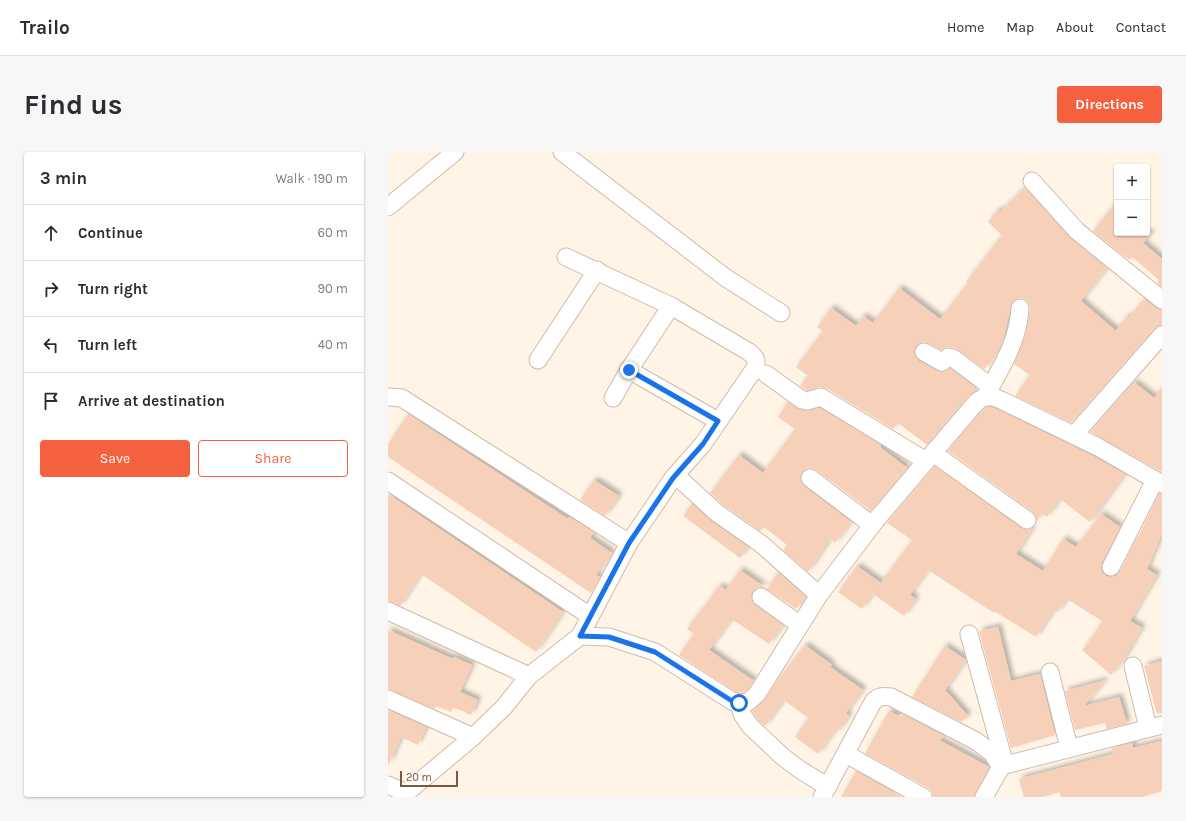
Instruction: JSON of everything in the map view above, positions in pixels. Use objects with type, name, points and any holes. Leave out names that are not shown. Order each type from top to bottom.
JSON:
[{"type":"street","points":[[388,207],[455,152]]},
{"type":"street","points":[[562,152],[726,278],[781,313]]},
{"type":"street","points":[[1032,181],[1077,231],[1162,300]]},
{"type":"street","points":[[388,785],[404,795],[473,737],[504,707],[529,676],[580,636],[629,543],[673,478],[703,444],[755,368],[756,360],[749,352],[671,306],[597,270],[566,257]]},
{"type":"street","points":[[538,360],[597,270]]},
{"type":"street","points":[[613,398],[629,370],[671,306]]},
{"type":"street","points":[[580,636],[609,637],[655,652],[732,701],[739,703],[748,702],[757,694],[819,595],[872,525],[987,391],[1009,353],[1019,321],[1020,308]]},
{"type":"street","points":[[1074,435],[1162,335]]},
{"type":"street","points":[[924,352],[942,362],[948,357],[953,358],[994,397],[1098,447],[1158,482],[1111,567]]},
{"type":"street","points":[[629,370],[718,421]]},
{"type":"street","points":[[766,374],[802,400],[807,401],[821,397],[929,457],[1027,520]]},
{"type":"street","points":[[388,397],[402,398],[629,543]]},
{"type":"street","points":[[810,478],[872,525]]},
{"type":"street","points":[[388,481],[590,616]]},
{"type":"street","points":[[682,481],[717,513],[760,543],[819,595]]},
{"type":"street","points":[[761,597],[800,625]]},
{"type":"street","points":[[388,612],[529,676]]},
{"type":"street","points":[[969,634],[1003,766]]},
{"type":"street","points":[[984,797],[1003,766],[1155,727],[1133,666]]},
{"type":"street","points":[[1050,672],[1069,748]]},
{"type":"street","points":[[739,703],[742,714],[750,726],[783,757],[825,792],[873,702],[876,698],[883,696],[891,697],[976,741],[992,753],[1003,766]]},
{"type":"street","points":[[388,700],[473,737]]},
{"type":"street","points":[[846,754],[923,797]]},
{"type":"building","points":[[1025,188],[1070,238],[1107,268],[1081,301],[1116,331],[1127,316],[1129,318],[1144,299],[1156,308],[1162,310],[1162,325],[1154,328],[1071,423],[1015,396],[1030,375],[1014,364],[1025,336],[1030,309],[1029,304],[1022,298],[1016,299],[1012,302],[1003,340],[998,352],[984,369],[955,348],[946,347],[941,350],[924,342],[919,343],[915,347],[914,353],[919,361],[938,371],[943,372],[950,368],[975,387],[972,391],[974,392],[965,399],[927,445],[898,423],[893,429],[826,388],[819,387],[807,391],[800,386],[808,376],[796,367],[823,331],[817,327],[831,308],[856,326],[863,316],[873,323],[899,288],[940,319],[1002,235],[988,222],[998,210],[1000,212]]},
{"type":"building","points":[[1114,205],[1114,236],[1149,236],[1143,243],[1162,259],[1162,287],[1157,283],[1159,280],[1132,257],[1130,260],[1093,231]]},
{"type":"building","points":[[1134,382],[1154,398],[1162,388],[1162,472],[1090,432]]},
{"type":"building","points":[[788,402],[796,408],[805,411],[820,408],[881,445],[880,447],[907,468],[871,511],[816,470],[811,468],[802,472],[800,477],[804,486],[851,522],[835,543],[830,539],[808,572],[783,550],[787,545],[764,527],[760,531],[723,505],[710,493],[739,455],[763,473],[795,429],[778,417]]},
{"type":"building","points":[[987,407],[992,407],[999,410],[1093,456],[1125,474],[1090,522],[1060,499],[1047,517],[1042,513],[1037,522],[1036,516],[1033,512],[948,451],[980,413]]},
{"type":"building","points":[[408,414],[568,519],[569,517],[594,532],[590,538],[612,553],[596,575],[600,577],[591,593],[388,457],[388,444]]},
{"type":"building","points":[[935,466],[1021,528],[1026,530],[1033,528],[1016,554],[1043,571],[1063,539],[1076,547],[1101,514],[1120,527],[1102,562],[1101,567],[1102,572],[1106,576],[1116,576],[1120,572],[1136,539],[1137,540],[1159,493],[1162,494],[1162,533],[1147,569],[1157,575],[1130,621],[1142,628],[1122,662],[1111,675],[1082,650],[1102,621],[1067,599],[1058,612],[1054,610],[1036,637],[994,611],[994,613],[928,570],[910,595],[916,599],[904,616],[873,594],[912,540],[887,523]]},
{"type":"building","points":[[594,480],[619,496],[605,516],[580,500]]},
{"type":"building","points":[[388,494],[563,612],[536,652],[421,574],[400,606],[388,601]]},
{"type":"building","points":[[692,504],[711,521],[748,547],[740,558],[683,516]]},
{"type":"building","points":[[857,566],[881,583],[862,609],[838,592]]},
{"type":"building","points":[[740,570],[767,589],[778,572],[805,596],[796,609],[766,589],[762,587],[757,588],[753,591],[751,596],[752,601],[755,605],[783,625],[769,644],[733,620],[731,623],[729,622],[709,650],[754,681],[744,692],[740,693],[736,692],[679,655],[694,634],[687,629],[719,586],[726,590]]},
{"type":"building","points":[[998,627],[1011,681],[1040,674],[1055,735],[1011,748],[979,631]]},
{"type":"building","points":[[388,630],[453,659],[454,657],[472,665],[460,692],[478,700],[471,715],[453,707],[451,712],[436,706],[434,709],[388,689]]},
{"type":"building","points":[[805,645],[832,665],[830,667],[863,690],[846,713],[849,716],[837,732],[835,730],[818,754],[795,737],[808,718],[784,700],[765,726],[758,720],[752,711],[765,699]]},
{"type":"building","points":[[945,646],[966,660],[945,690],[968,716],[961,722],[912,697]]},
{"type":"building","points":[[1162,661],[1162,713],[1157,714],[1144,666]]},
{"type":"building","points":[[1106,680],[1084,706],[1119,697],[1127,724],[1107,729],[1105,723],[1075,730],[1065,691]]},
{"type":"building","points":[[388,710],[426,727],[418,745],[401,737],[388,766]]},
{"type":"building","points":[[889,711],[899,716],[901,713],[944,736],[939,740],[989,767],[975,792],[974,797],[933,797],[932,792],[928,788],[865,753]]},
{"type":"building","points":[[1162,741],[1162,791],[1142,797],[1061,797],[1059,792],[1043,797],[1024,797],[1019,779],[1113,754],[1112,748],[1132,743],[1133,748]]},
{"type":"building","points":[[856,771],[902,797],[841,797]]},
{"type":"route","points":[[629,370],[718,421],[703,444],[673,478],[629,543],[580,636],[609,637],[655,652],[732,701],[739,703]]}]
